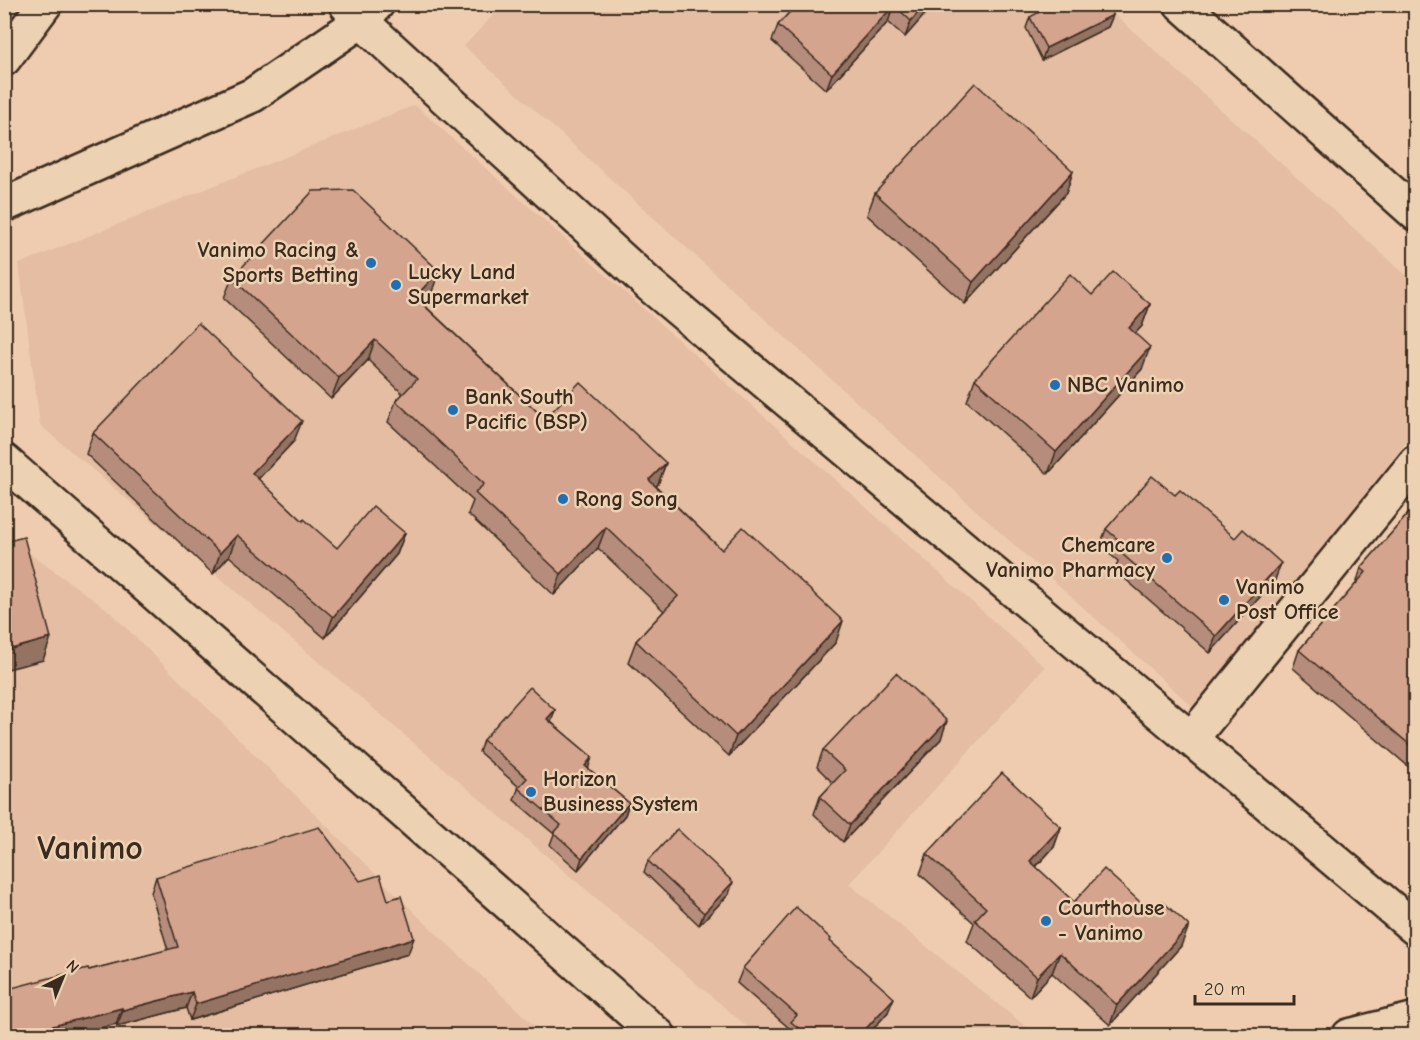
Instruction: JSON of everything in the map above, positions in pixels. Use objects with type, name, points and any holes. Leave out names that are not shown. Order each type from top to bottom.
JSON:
[{"type":"street","points":[[4,59],[45,4]]},
{"type":"street","points":[[1181,4],[1416,214]]},
{"type":"street","points":[[4,205],[253,95],[361,10],[651,286],[1416,929]]},
{"type":"street","points":[[4,461],[658,1035]]},
{"type":"street","points":[[1191,739],[1416,462]]},
{"type":"street","points":[[1349,1035],[1416,1019]]},
{"type":"shaded area","points":[[503,5],[1104,5],[1415,283],[1415,431],[1194,708],[464,46]]},
{"type":"shaded area","points":[[415,105],[1045,667],[849,884],[1036,1035],[757,1035],[40,425],[19,264]]},
{"type":"shaded area","points":[[4,535],[108,610],[420,918],[544,1035],[5,1035]]},
{"type":"building","points":[[797,4],[925,4],[911,21],[894,5],[832,74],[778,25]]},
{"type":"building","points":[[1054,4],[1108,4],[1113,15],[1046,48],[1030,17]]},
{"type":"building","points":[[975,83],[1073,171],[973,282],[875,193]]},
{"type":"building","points":[[353,190],[439,271],[415,297],[545,419],[580,382],[666,463],[649,480],[722,550],[743,527],[843,621],[736,736],[636,641],[678,596],[606,527],[561,574],[475,493],[484,484],[396,401],[417,379],[375,340],[339,378],[232,278],[313,191]]},
{"type":"building","name":"NBC Vanimo","points":[[1113,272],[1150,304],[1129,328],[1150,347],[1056,452],[975,379],[1070,274],[1092,295]]},
{"type":"building","points":[[198,323],[302,421],[252,473],[303,521],[304,519],[337,548],[373,506],[405,533],[333,617],[237,535],[220,553],[93,433]]},
{"type":"building","points":[[1152,476],[1175,495],[1180,490],[1235,538],[1243,529],[1281,563],[1216,636],[1121,553],[1127,547],[1106,529]]},
{"type":"building","points":[[1416,505],[1416,750],[1299,650],[1366,572],[1361,568]]},
{"type":"building","points":[[24,537],[51,638],[4,651],[4,542]]},
{"type":"building","points":[[896,673],[947,721],[850,825],[820,797],[845,770],[823,750]]},
{"type":"building","points":[[530,687],[555,710],[547,719],[592,757],[585,766],[629,803],[582,858],[554,833],[561,825],[518,788],[527,778],[483,740]]},
{"type":"building","points":[[1002,773],[1061,827],[1030,861],[1074,902],[1104,869],[1151,912],[1162,901],[1189,926],[1117,1005],[1060,953],[1037,977],[975,920],[986,908],[927,854]]},
{"type":"building","points":[[319,827],[360,881],[380,875],[388,900],[401,896],[414,938],[196,1004],[192,992],[18,1035],[4,1035],[4,990],[178,947],[156,877]]},
{"type":"building","points":[[677,829],[733,882],[704,913],[648,861]]},
{"type":"building","points":[[796,907],[894,998],[860,1035],[807,1035],[791,1022],[797,1015],[743,968]]},
{"type":"place","name":"Vanimo Racing & Sports Betting","points":[[371,263]]},
{"type":"place","name":"Lucky Land Supermarket","points":[[396,285]]},
{"type":"place","name":"NBC Vanimo","points":[[1055,385]]},
{"type":"place","name":"Bank South Pacific (BSP)","points":[[453,410]]},
{"type":"place","name":"Rong Song","points":[[563,499]]},
{"type":"place","name":"Chemcare Vanimo Pharmacy","points":[[1167,558]]},
{"type":"place","name":"Vanimo Post Office","points":[[1224,600]]},
{"type":"place","name":"Horizon Business System","points":[[531,792]]},
{"type":"place","name":"Courthouse - Vanimo","points":[[1046,921]]},
{"type":"district","name":"Vanimo","points":[[90,848]]}]
